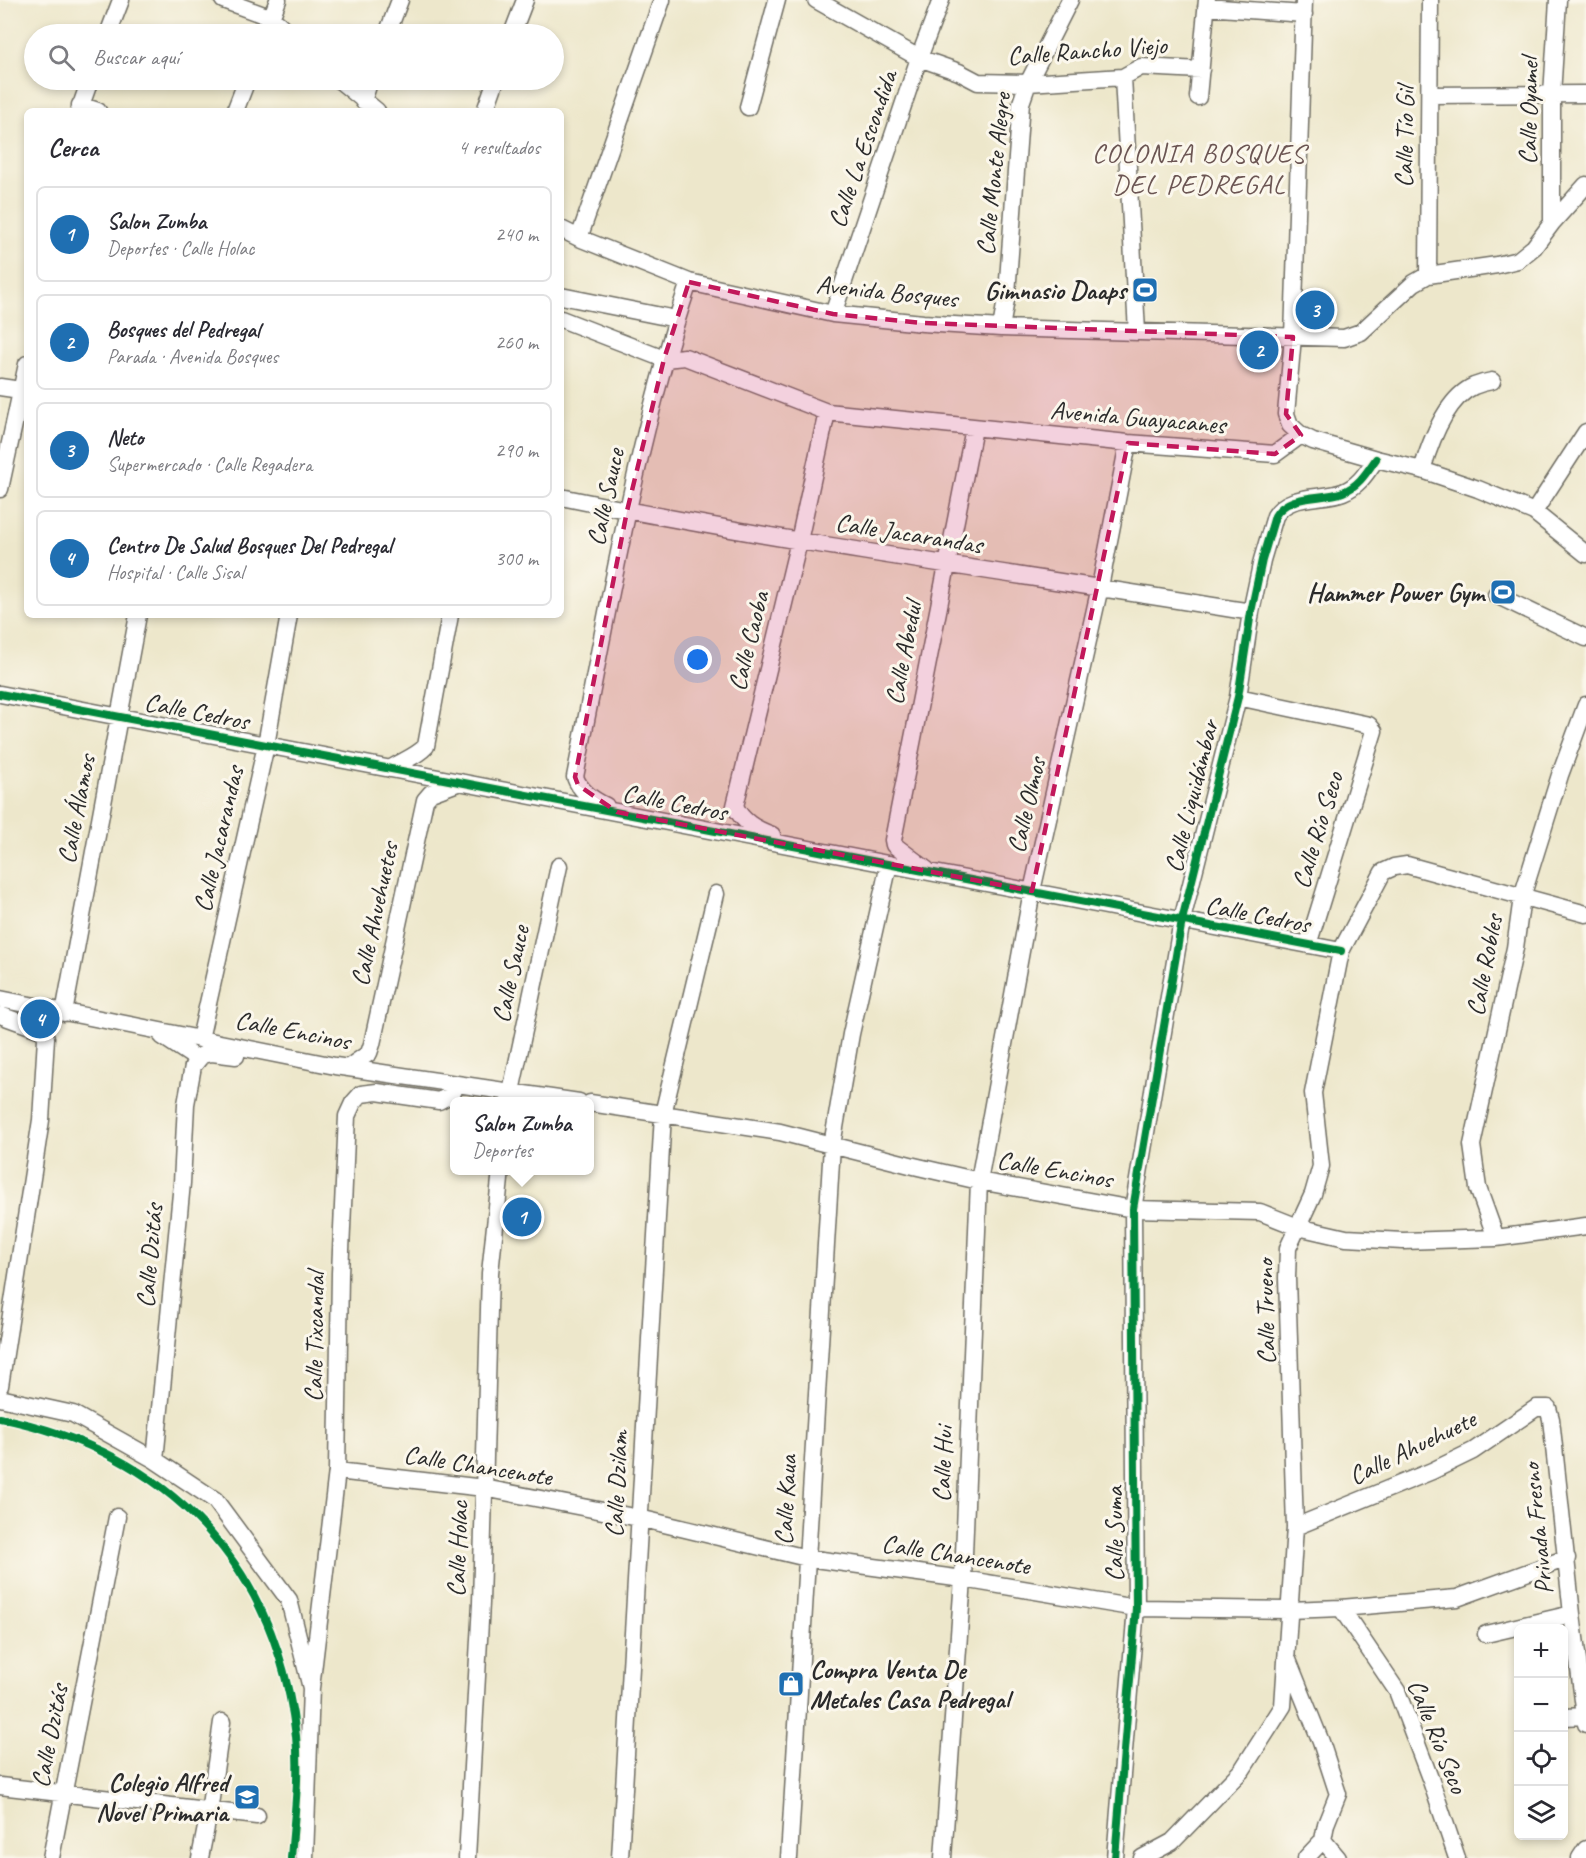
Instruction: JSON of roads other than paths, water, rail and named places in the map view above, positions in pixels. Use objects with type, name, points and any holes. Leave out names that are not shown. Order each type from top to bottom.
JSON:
[{"type":"street","points":[[112,24],[121,0]]},
{"type":"street","points":[[223,0],[272,18],[279,24]]},
{"type":"street","points":[[269,24],[278,0]]},
{"type":"street","points":[[391,24],[400,0]]},
{"type":"street","points":[[516,24],[525,0]]},
{"type":"street","points":[[579,238],[662,0]]},
{"type":"street","points":[[748,107],[777,0]]},
{"type":"street","name":"Calle Rancho Viejo","points":[[816,0],[919,58],[959,72],[978,82],[1028,83],[1123,77],[1141,67],[1201,70]]},
{"type":"street","name":"Calle La Escondida","points":[[833,314],[919,58],[941,0]]},
{"type":"street","name":"Calle Monte Alegre","points":[[1001,328],[1006,294],[1021,103],[1028,83],[1070,0]]},
{"type":"street","name":"Calle Tío Gil","points":[[1428,275],[1430,0]]},
{"type":"street","name":"Calle Oyamel","points":[[1552,223],[1552,95],[1558,0]]},
{"type":"street","points":[[1198,98],[1206,4],[1304,7],[1293,337],[1286,414],[1290,425],[1301,435],[1313,441],[1422,470],[1478,489],[1534,512],[1586,554]]},
{"type":"street","points":[[1123,77],[1137,332]]},
{"type":"street","points":[[80,108],[86,90]]},
{"type":"street","points":[[236,108],[243,90]]},
{"type":"street","points":[[350,90],[373,108]]},
{"type":"street","points":[[363,101],[367,90]]},
{"type":"street","points":[[486,108],[492,90]]},
{"type":"street","points":[[1430,95],[1586,94]]},
{"type":"street","points":[[1428,275],[1518,260],[1534,246],[1586,185]]},
{"type":"street","name":"Avenida Bosques","points":[[564,230],[688,282],[833,314],[1001,328],[1344,338],[1361,332],[1414,283],[1428,275]]},
{"type":"street","name":"Calle Sauce","points":[[617,812],[589,796],[578,785],[575,777],[627,511],[664,359],[688,282]]},
{"type":"street","points":[[564,297],[676,319]]},
{"type":"street","name":"Avenida Guayacanes","points":[[564,320],[664,359],[685,357],[827,412],[1128,443],[1275,454],[1301,435]]},
{"type":"street","points":[[1422,470],[1431,438],[1450,406],[1471,387],[1492,381]]},
{"type":"street","points":[[0,387],[24,391],[0,489]]},
{"type":"street","name":"Calle Caoba","points":[[797,847],[749,825],[738,814],[735,806],[799,541],[827,412]]},
{"type":"street","name":"Calle Abedul","points":[[929,872],[894,845],[893,840],[974,428]]},
{"type":"street","points":[[1534,512],[1586,432]]},
{"type":"street","name":"Calle Olmos","points":[[979,1180],[1032,891],[1100,587],[1128,443]]},
{"type":"street","name":"Calle Liquidámbar","points":[[1133,1209],[1182,920],[1238,697],[1251,612],[1269,533],[1279,509],[1298,500],[1343,492],[1364,477],[1376,459]]},
{"type":"street","name":"Calle Jacarandas","points":[[564,498],[799,541],[1251,612]]},
{"type":"street","points":[[1496,595],[1586,638]]},
{"type":"street","name":"Calle Álamos","points":[[64,1013],[137,618]]},
{"type":"street","name":"Calle Jacarandas","points":[[200,1039],[266,745],[288,618]]},
{"type":"street","points":[[390,769],[406,758],[416,755],[426,746],[449,618]]},
{"type":"street","name":"Calle Cedros","points":[[0,694],[1341,951],[1383,872],[1407,865],[1586,914]]},
{"type":"street","name":"Calle Río Seco","points":[[1238,697],[1369,725],[1374,731],[1308,945]]},
{"type":"street","name":"Calle Robles","points":[[1496,1238],[1478,1188],[1472,1145],[1515,948],[1522,897],[1560,775],[1586,705]]},
{"type":"street","name":"Calle Ahuehuetes","points":[[349,1067],[369,1053],[372,1044],[425,800],[431,793],[460,782]]},
{"type":"street","points":[[832,1145],[850,1034],[889,864]]},
{"type":"street","name":"Calle Sauce","points":[[510,1097],[559,866]]},
{"type":"street","points":[[663,1114],[716,894]]},
{"type":"street","name":"Calle Trueno","points":[[1289,1610],[1295,1527],[1288,1248],[1313,1194],[1322,1166],[1313,1093],[1341,951]]},
{"type":"street","name":"Calle Encinos","points":[[0,999],[289,1056],[457,1084],[510,1097]]},
{"type":"street","points":[[0,1015],[36,1026],[44,1031],[46,1038],[41,1120],[0,1386]]},
{"type":"street","points":[[151,1030],[197,1059],[201,1055],[212,1053],[277,1062],[289,1056]]},
{"type":"street","name":"Calle Dzitás","points":[[155,1460],[182,1183],[186,1104],[193,1066],[197,1059]]},
{"type":"street","name":"Calle Tixcandal","points":[[311,1688],[337,1471],[340,1273],[347,1116],[353,1103],[361,1094],[377,1092],[439,1101],[453,1094],[457,1084]]},
{"type":"street","name":"Calle Encinos","points":[[594,1104],[780,1132],[979,1180],[1133,1209],[1260,1212],[1298,1227],[1346,1238],[1403,1241],[1496,1238],[1586,1226]]},
{"type":"street","name":"Calle Dzilam","points":[[620,1858],[663,1114]]},
{"type":"street","name":"Calle Kaua","points":[[789,1858],[832,1145]]},
{"type":"street","name":"Calle Holac","points":[[467,1858],[481,1603],[490,1273],[500,1175]]},
{"type":"street","name":"Calle Hui","points":[[943,1858],[963,1579],[979,1180]]},
{"type":"street","name":"Calle Suma","points":[[1115,1858],[1136,1608],[1133,1209]]},
{"type":"street","points":[[0,1398],[73,1414],[155,1460],[215,1500],[289,1600],[311,1688],[310,1858]]},
{"type":"street","name":"Calle Ahuehuete","points":[[1295,1527],[1432,1471],[1473,1451],[1536,1408],[1548,1408]]},
{"type":"street","name":"Privada Fresno","points":[[1548,1408],[1585,1720],[1568,1718]]},
{"type":"street","name":"Calle Chancenote","points":[[337,1471],[484,1488],[639,1518],[807,1558],[963,1579],[1136,1608],[1289,1610],[1457,1598],[1567,1558]]},
{"type":"street","name":"Calle Dzitás","points":[[51,1858],[117,1517]]},
{"type":"street","name":"Calle Río Seco","points":[[1341,1608],[1397,1691],[1457,1858]]},
{"type":"street","points":[[1142,1858],[1172,1842],[1242,1770],[1282,1706],[1289,1610]]},
{"type":"street","points":[[1486,1634],[1572,1614]]},
{"type":"street","points":[[1286,1655],[1321,1742],[1338,1794],[1326,1824],[1323,1840],[1306,1858]]},
{"type":"street","points":[[200,1858],[222,1722]]},
{"type":"street","points":[[0,1786],[257,1816]]},
{"type":"street","points":[[1323,1840],[1338,1858]]},
{"type":"street","points":[[1580,1858],[1586,1849]]},
{"type":"place","name":"Gimnasio Daaps","points":[[1145,290]]},
{"type":"place","name":"Neto","points":[[1315,310]]},
{"type":"place","name":"Bosques del Pedregal","points":[[1259,350]]},
{"type":"place","name":"Hammer Power Gym","points":[[1503,592]]},
{"type":"place","name":"Centro De Salud Bosques Del Pedregal","points":[[40,1019]]},
{"type":"place","name":"Salon Zumba","points":[[522,1217]]},
{"type":"place","name":"Compra Venta De Metales Casa Pedregal","points":[[791,1684]]},
{"type":"place","name":"Colegio Alfred Novel Primaria","points":[[247,1797]]},
{"type":"district","name":"COLONIA BOSQUES DEL PEDREGAL","points":[[1199,168]]}]
